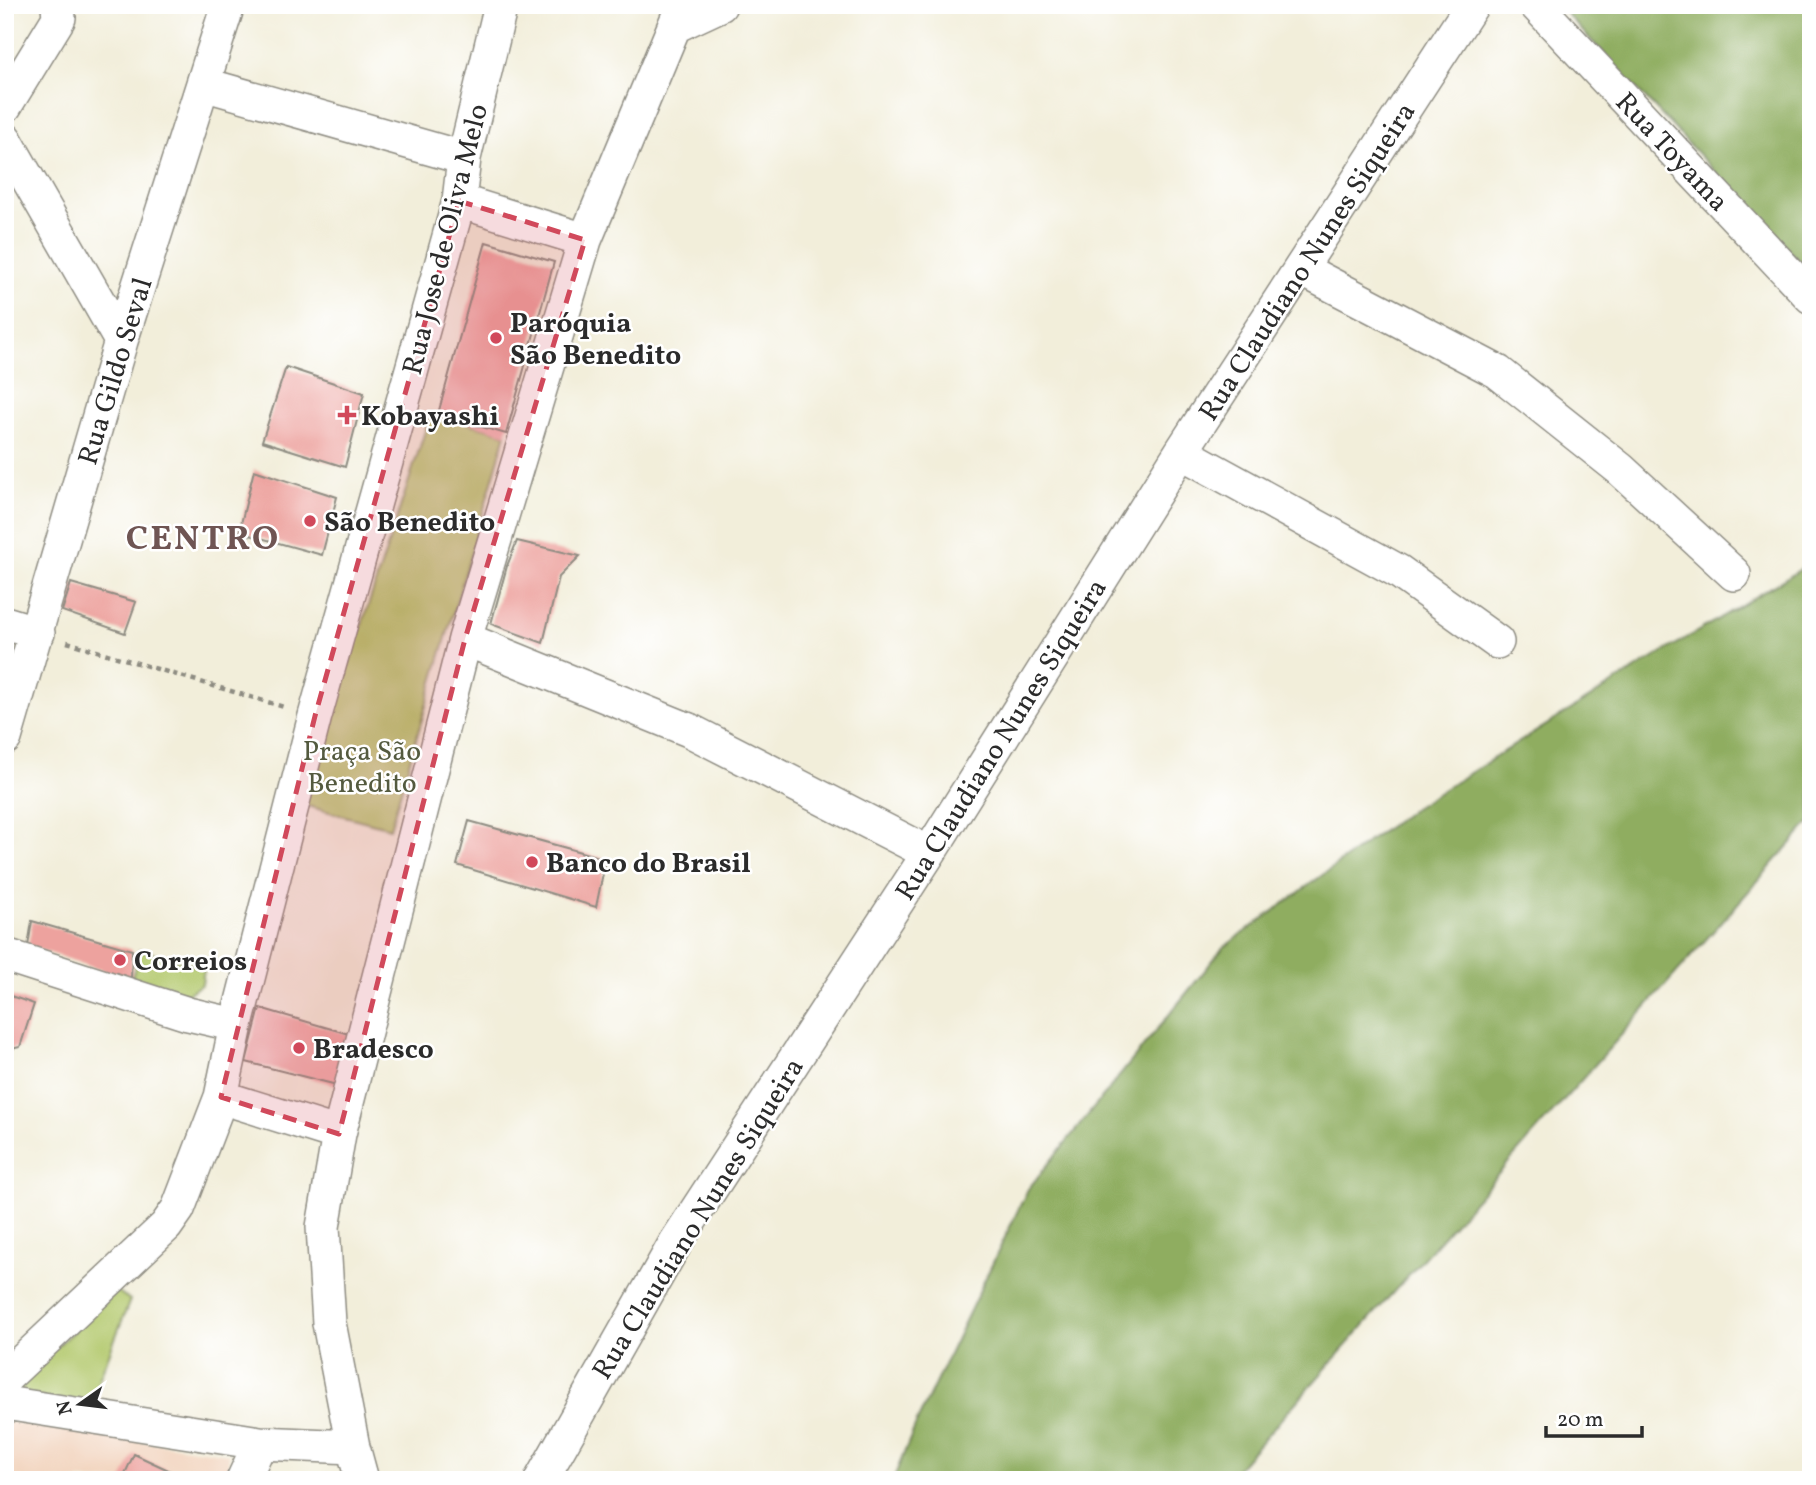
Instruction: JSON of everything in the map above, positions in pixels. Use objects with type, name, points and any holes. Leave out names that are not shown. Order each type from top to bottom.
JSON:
[{"type":"street","points":[[5,106],[59,18],[58,5]]},
{"type":"street","name":"Rua Gildo Seval","points":[[5,738],[38,633],[121,341],[228,5]]},
{"type":"street","name":"Rua Jose de Oliva Melo","points":[[5,1378],[166,1226],[178,1209],[221,1097],[236,1026],[314,716],[459,201],[464,158],[501,5]]},
{"type":"street","points":[[362,1480],[329,1324],[323,1227],[339,1134],[465,639],[586,240],[679,16],[719,5]]},
{"type":"street","name":"Rua Claudiano Nunes Siqueira","points":[[541,1480],[676,1242],[929,853],[1181,452],[1472,5]]},
{"type":"street","name":"Rua Toyama","points":[[1536,5],[1811,297]]},
{"type":"street","points":[[203,84],[464,158]]},
{"type":"street","points":[[5,139],[121,341]]},
{"type":"street","points":[[459,201],[586,240]]},
{"type":"street","points":[[1301,269],[1498,372],[1620,469],[1734,574]]},
{"type":"street","points":[[1181,452],[1398,571],[1497,642]]},
{"type":"street","points":[[5,623],[38,633]]},
{"type":"street","points":[[465,639],[689,730],[929,853]]},
{"type":"street","points":[[5,955],[188,1014],[236,1026]]},
{"type":"street","points":[[221,1097],[339,1134]]},
{"type":"street","points":[[5,1403],[260,1443],[353,1447]]},
{"type":"street","points":[[243,1480],[260,1443]]},
{"type":"path","points":[[38,633],[314,716]]},
{"type":"highlighted area","points":[[459,201],[585,240],[465,639],[339,1134],[221,1097],[315,716]]},
{"type":"shaded area","points":[[5,1421],[229,1454],[228,1467],[222,1480],[5,1480]]},
{"type":"green space","points":[[1558,5],[1811,5],[1811,274]]},
{"type":"green space","name":"Praça São Benedito","points":[[431,413],[506,434],[390,828],[303,805]]},
{"type":"green space","points":[[1811,563],[1811,821],[1227,1480],[893,1480],[916,1424],[1028,1189],[1223,948],[1414,808]]},
{"type":"green space","points":[[140,950],[204,968],[202,984],[187,994],[174,993],[131,980]]},
{"type":"green space","points":[[117,1291],[130,1300],[88,1408],[5,1394]]},
{"type":"building","name":"Paróquia São Benedito","points":[[486,242],[554,262],[506,434],[438,414]]},
{"type":"building","points":[[286,367],[364,393],[345,467],[262,441]]},
{"type":"building","points":[[254,470],[337,497],[322,555],[239,532]]},
{"type":"building","points":[[517,541],[580,556],[559,577],[543,643],[491,624]]},
{"type":"building","points":[[71,583],[136,602],[125,633],[62,611]]},
{"type":"building","name":"Banco do Brasil","points":[[469,821],[606,859],[596,907],[457,865]]},
{"type":"building","points":[[32,921],[132,950],[131,980],[28,946]]},
{"type":"building","points":[[5,994],[34,1004],[20,1047],[11,1049],[5,1060]]},
{"type":"building","name":"Bradesco","points":[[260,1008],[352,1035],[337,1085],[246,1062]]},
{"type":"building","points":[[134,1454],[190,1480],[122,1480]]},
{"type":"place","name":"Paróquia São Benedito","points":[[496,338]]},
{"type":"place","name":"Kobayashi","points":[[347,415]]},
{"type":"place","name":"São Benedito","points":[[310,521]]},
{"type":"place","name":"Banco do Brasil","points":[[532,862]]},
{"type":"place","name":"Correios","points":[[120,960]]},
{"type":"place","name":"Bradesco","points":[[299,1048]]},
{"type":"district","name":"CENTRO","points":[[203,537]]}]
